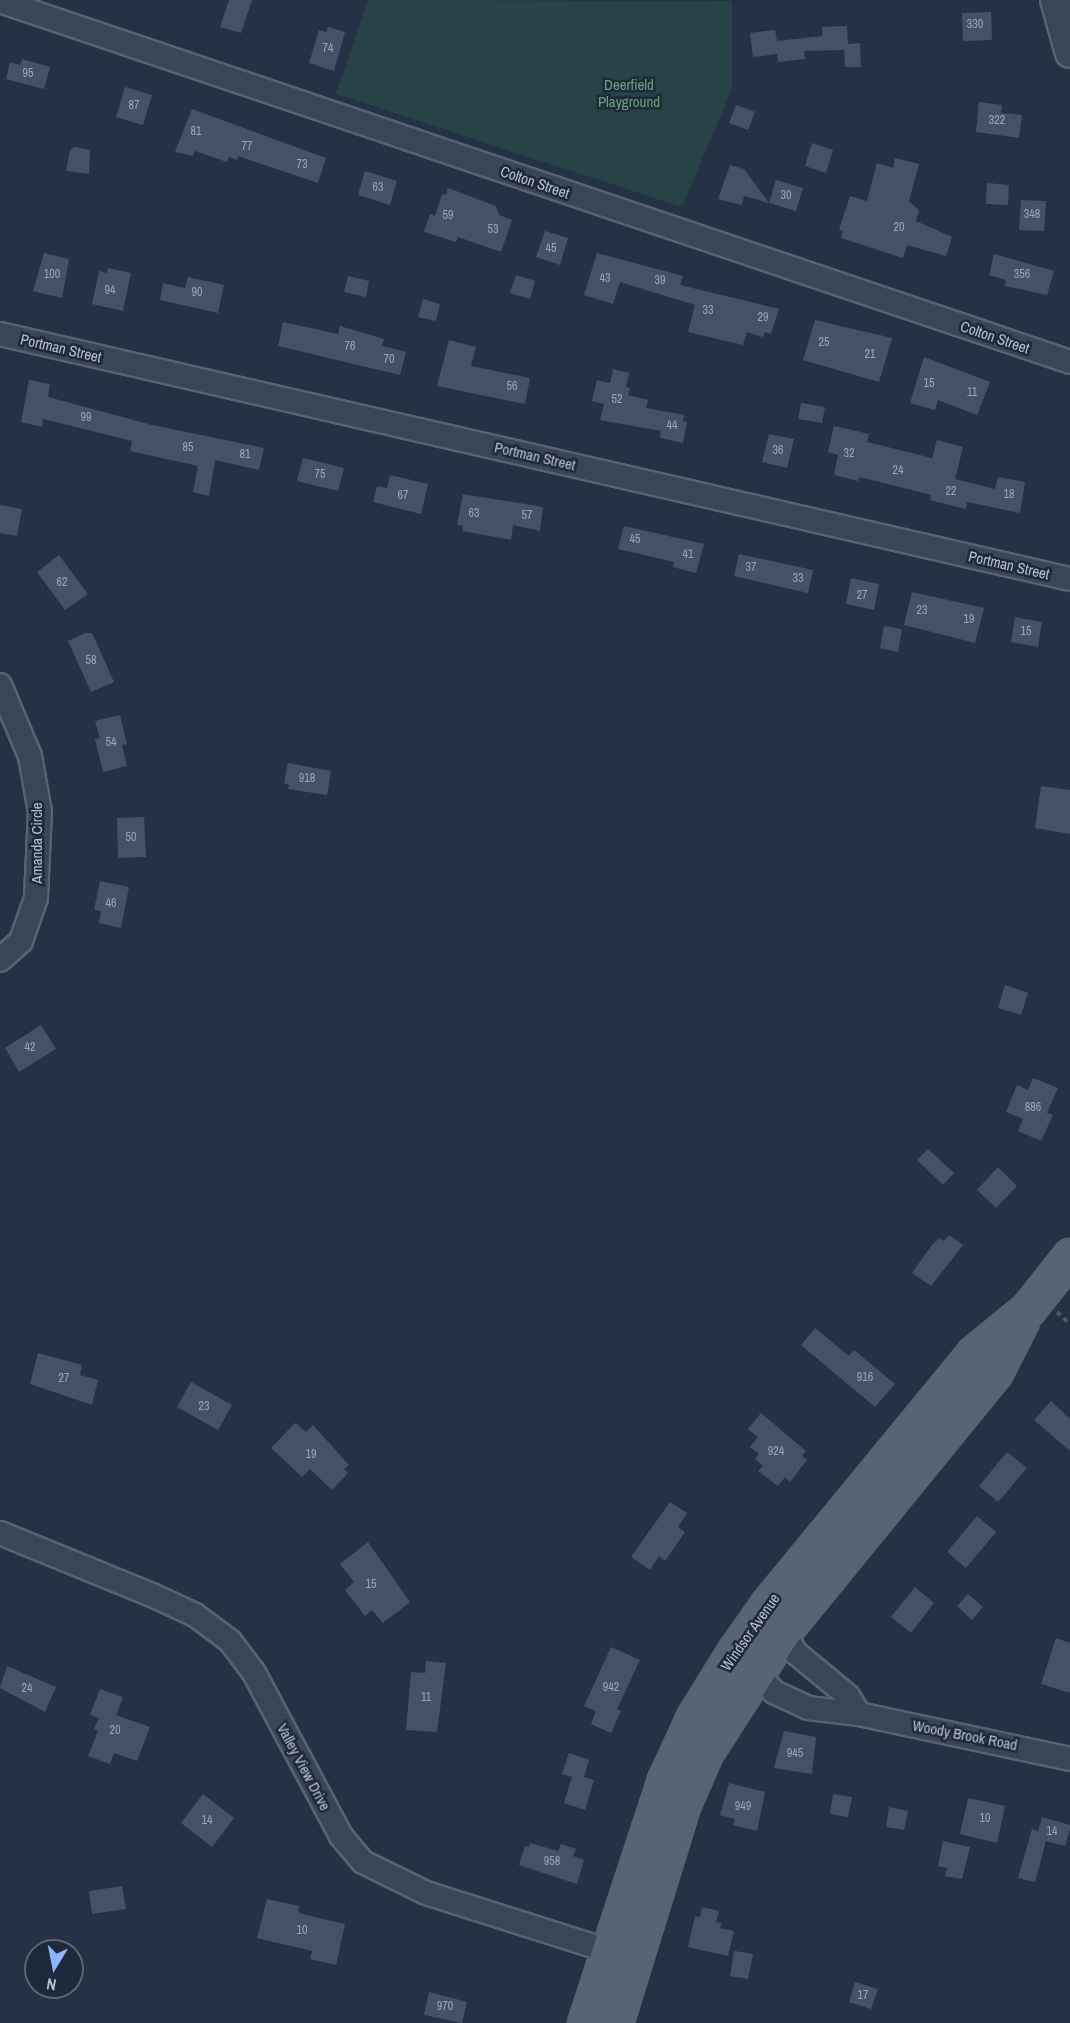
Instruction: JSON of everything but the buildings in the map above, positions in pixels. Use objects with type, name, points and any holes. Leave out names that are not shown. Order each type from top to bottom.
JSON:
[{"type":"main road","name":"Windsor Avenue","points":[[615,2023],[622,1955],[665,1780],[694,1717],[745,1662],[783,1632],[995,1372],[1028,1309],[1070,1256]]},
{"type":"main road","name":"Windsor Avenue","points":[[745,1662],[768,1604],[973,1354],[1028,1309]]},
{"type":"main road","name":"Windsor Avenue","points":[[585,2023],[622,1955]]},
{"type":"street","points":[[1055,0],[1070,54]]},
{"type":"street","name":"Colton Street","points":[[0,1],[1070,362]]},
{"type":"street","name":"Portman Street","points":[[0,334],[1070,579]]},
{"type":"street","name":"Amanda Circle","points":[[0,685],[30,756],[40,812],[36,898],[21,941],[0,960]]},
{"type":"street","name":"Valley View Drive","points":[[0,1533],[195,1615],[230,1641],[253,1671],[341,1836],[363,1862],[388,1877],[426,1893],[622,1955]]},
{"type":"street","points":[[768,1604],[796,1653],[848,1696],[859,1714]]},
{"type":"street","name":"Woody Brook Road","points":[[745,1662],[774,1692],[807,1708],[859,1714],[1070,1759]]},
{"type":"green space","name":"Deerfield Playground","points":[[368,0],[732,1],[732,89],[682,207],[336,94]]}]
